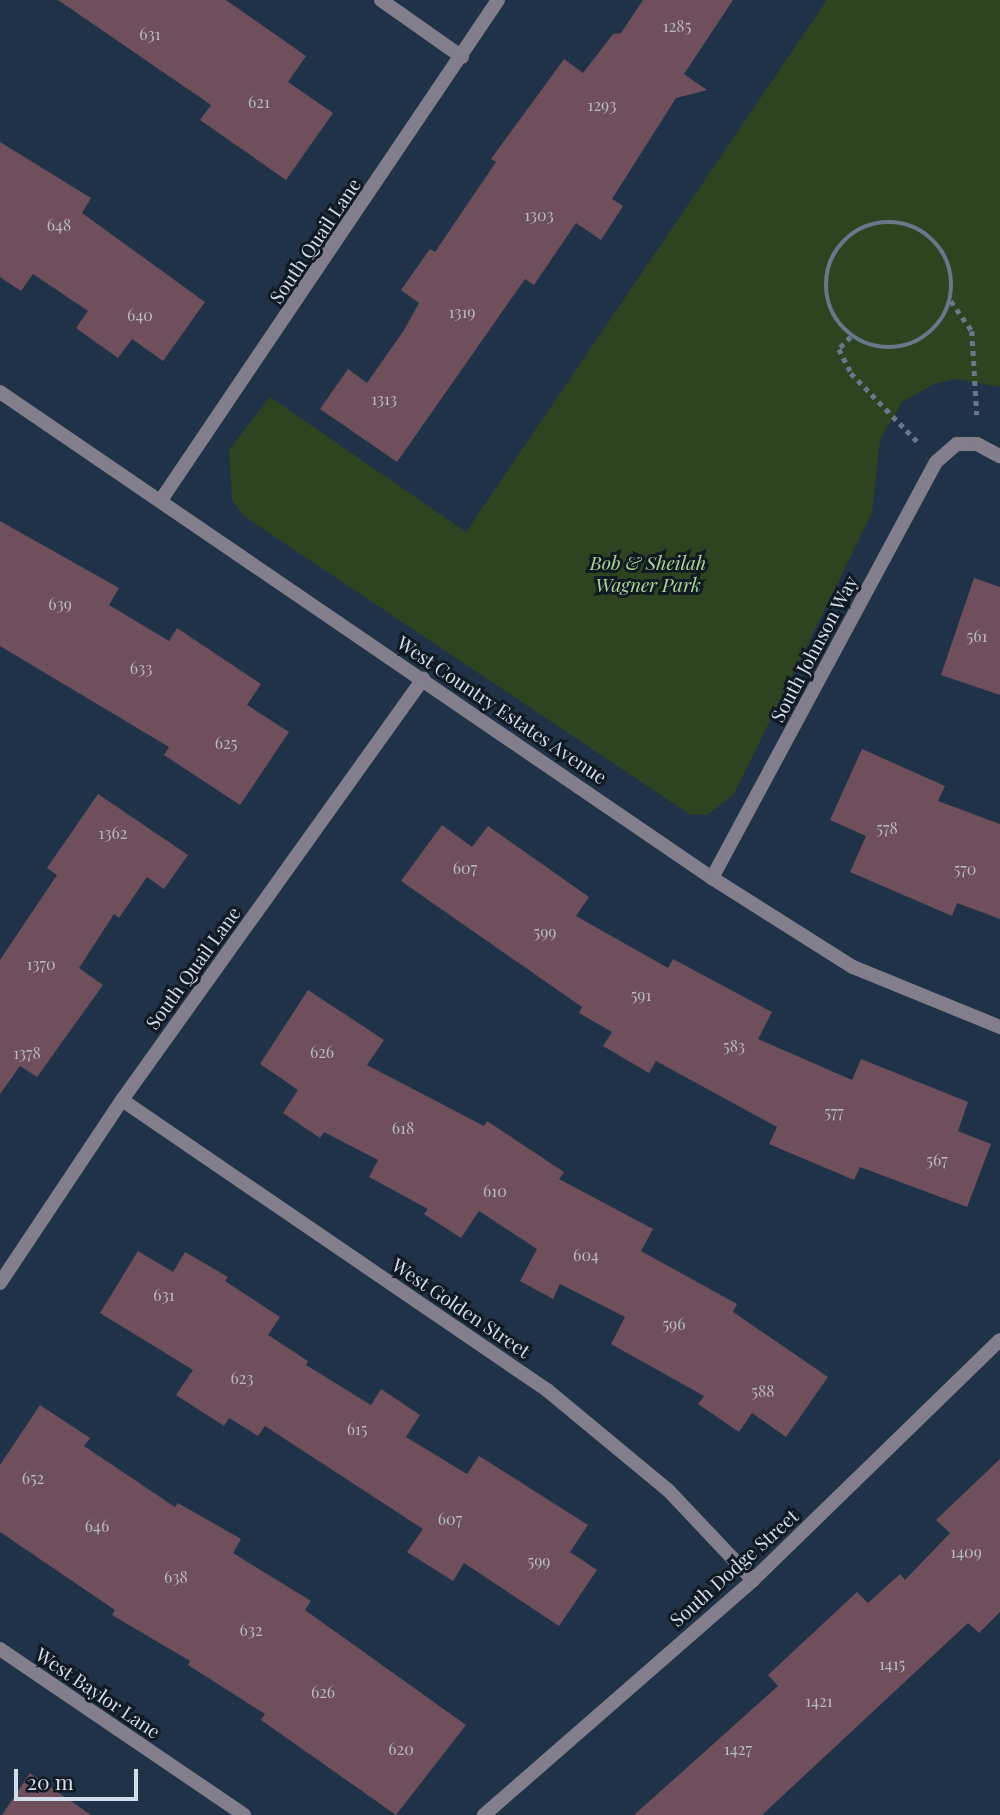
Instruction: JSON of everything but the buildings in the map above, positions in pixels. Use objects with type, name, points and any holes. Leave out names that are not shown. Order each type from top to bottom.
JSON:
[{"type":"street","points":[[381,0],[462,57]]},
{"type":"street","name":"South Quail Lane","points":[[161,500],[498,0]]},
{"type":"street","name":"West Country Estates Avenue","points":[[0,392],[712,878],[852,967],[1000,1027]]},
{"type":"street","name":"South Johnson Way","points":[[712,878],[936,462],[957,444],[977,444]]},
{"type":"street","points":[[977,444],[1000,456]]},
{"type":"street","name":"South Quail Lane","points":[[0,1283],[122,1100],[423,679]]},
{"type":"street","name":"West Golden Street","points":[[122,1100],[547,1390],[668,1490],[753,1580]]},
{"type":"street","name":"South Dodge Street","points":[[484,1815],[753,1580],[1000,1340]]},
{"type":"street","name":"West Baylor Lane","points":[[0,1649],[244,1815]]},
{"type":"path","points":[[951,301],[936,328],[911,345],[870,346],[851,337],[828,305],[828,265],[852,232],[870,224],[891,221],[927,234],[949,264],[951,301],[972,331],[977,444]]},
{"type":"path","points":[[851,337],[839,349],[851,373],[936,462]]},
{"type":"green space","name":"Bob & Sheilah Wagner Park","points":[[827,0],[1000,0],[1000,387],[956,379],[934,384],[902,402],[880,440],[872,513],[734,794],[707,815],[689,814],[244,516],[232,500],[229,450],[270,397],[466,532]]}]
